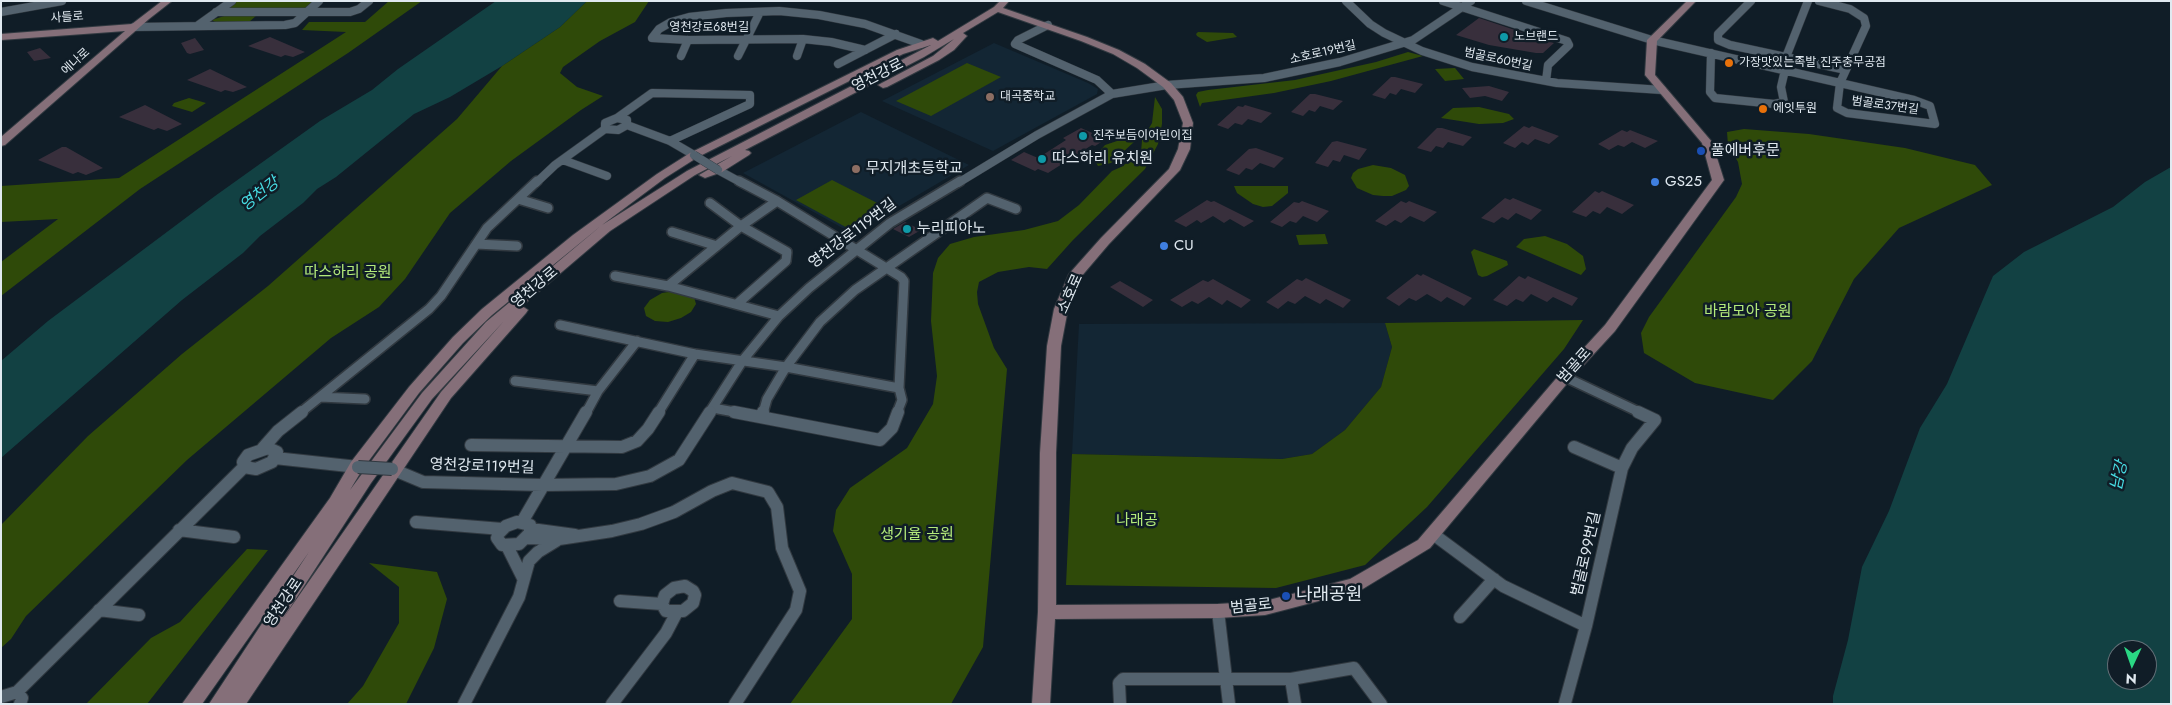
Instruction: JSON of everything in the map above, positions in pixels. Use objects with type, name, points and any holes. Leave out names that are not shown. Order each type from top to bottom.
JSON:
[{"type":"street","name":"에나로","points":[[1,143],[134,27],[168,1]]},
{"type":"street","points":[[197,26],[232,1]]},
{"type":"street","points":[[134,27],[285,25],[295,23],[319,1]]},
{"type":"street","points":[[216,12],[350,12],[360,9],[369,1]]},
{"type":"street","name":"영천강로","points":[[191,704],[336,502],[357,466],[414,390],[458,340],[487,312],[577,238],[661,176],[694,155],[891,56],[950,34],[997,10],[1005,1]]},
{"type":"street","name":"범골로60번길","points":[[1346,1],[1370,24],[1405,43],[1472,67],[1546,81],[1662,90]]},
{"type":"street","points":[[1442,1],[1567,41],[1569,45],[1548,65],[1546,81]]},
{"type":"street","name":"소호로19번길","points":[[1167,85],[1264,78],[1340,62],[1413,40],[1471,1]]},
{"type":"street","name":"범골로37번길","points":[[1526,1],[1652,40],[1711,53],[1785,70],[1840,83],[1914,100],[1930,106],[1935,124],[1847,113],[1837,108],[1840,83],[1866,26],[1864,18],[1850,9],[1818,1]]},
{"type":"street","points":[[1652,40],[1692,1]]},
{"type":"street","points":[[1750,1],[1718,34],[1718,40],[1730,45],[1846,70]]},
{"type":"street","points":[[1786,57],[1808,1]]},
{"type":"street","points":[[1,12],[62,2]]},
{"type":"street","name":"소호로","points":[[997,10],[1048,26],[1116,52],[1141,66],[1167,85],[1179,99],[1188,123],[1184,149],[1174,170],[1105,241],[1074,277],[1061,310],[1054,346],[1048,453],[1047,612],[1041,704]]},
{"type":"street","points":[[738,56],[760,12]]},
{"type":"street","name":"영천강로68번길","points":[[865,50],[831,42],[803,39],[688,40],[652,38],[659,29],[671,22],[717,14],[760,12],[819,14],[865,24],[921,44]]},
{"type":"street","name":"영천강로","points":[[235,704],[446,395],[516,314],[617,228],[682,184],[718,170],[753,149],[936,58],[950,48],[983,17]]},
{"type":"street","name":"영천강로","points":[[218,704],[366,479],[427,396],[491,325],[606,228],[691,173],[921,55],[983,17]]},
{"type":"street","points":[[1048,26],[1018,40],[1015,44],[1097,80],[1112,94]]},
{"type":"street","name":"사들로","points":[[1,37],[134,27]]},
{"type":"street","points":[[838,64],[896,34]]},
{"type":"street","points":[[797,56],[803,39]]},
{"type":"street","points":[[681,56],[688,40]]},
{"type":"street","name":"범골로","points":[[1047,612],[1218,611],[1266,608],[1355,584],[1424,544],[1565,377],[1610,328],[1718,180],[1707,142],[1650,75],[1652,40]]},
{"type":"street","points":[[1711,53],[1710,92],[1715,98],[1774,104],[1784,102],[1782,87],[1785,70]]},
{"type":"street","name":"영천강로119번길","points":[[394,469],[423,482],[543,485],[616,484],[650,476],[679,460],[743,360],[779,316],[856,249],[890,223],[1038,135],[1112,94],[1167,85]]},
{"type":"street","points":[[244,467],[243,462],[248,455],[263,448],[278,431],[429,309],[441,296],[487,228],[518,198],[605,128],[605,123],[617,118],[652,93],[750,95],[750,104],[670,141]]},
{"type":"street","points":[[617,118],[627,120],[627,125]]},
{"type":"street","points":[[605,128],[618,130],[627,125],[670,141],[718,170],[777,201],[886,267],[904,281],[899,388],[902,400],[892,428],[880,440],[713,408]]},
{"type":"street","points":[[563,160],[607,176]]},
{"type":"street","points":[[518,198],[548,208]]},
{"type":"street","points":[[762,416],[767,399],[786,366],[820,322],[855,290],[987,198],[1016,210]]},
{"type":"street","points":[[668,286],[716,246],[777,201]]},
{"type":"street","points":[[710,203],[742,226]]},
{"type":"street","name":"영천강로119번길","points":[[737,304],[786,261],[786,252],[742,226]]},
{"type":"street","points":[[672,232],[716,246]]},
{"type":"street","points":[[476,244],[517,246]]},
{"type":"street","points":[[615,276],[668,286],[779,316]]},
{"type":"street","points":[[560,325],[695,354],[786,366],[899,388]]},
{"type":"street","name":"영천강로119번길","points":[[543,485],[567,447],[598,391],[637,341]]},
{"type":"street","points":[[471,445],[622,447],[643,437],[695,354]]},
{"type":"street","name":"범골로99번길","points":[[1433,534],[1504,586],[1586,626],[1622,468],[1632,448],[1654,420],[1565,377]]},
{"type":"street","points":[[515,382],[598,391]]},
{"type":"street","points":[[320,397],[366,399]]},
{"type":"street","points":[[1574,447],[1622,468]]},
{"type":"street","points":[[244,467],[256,469],[267,465],[275,458],[277,452],[275,450],[263,448]]},
{"type":"street","points":[[275,458],[394,469]]},
{"type":"street","points":[[1,697],[19,698],[99,610],[244,467]]},
{"type":"street","points":[[529,561],[548,545],[559,539],[612,531],[640,524],[674,512],[712,491],[732,483],[768,492],[777,507],[782,548],[800,590],[798,604],[796,610],[735,704]]},
{"type":"street","points":[[464,704],[519,596],[529,561],[526,532],[543,485]]},
{"type":"street","points":[[416,522],[502,530]]},
{"type":"street","points":[[523,578],[507,546],[502,545],[497,538],[502,530],[511,523],[526,532],[559,539]]},
{"type":"street","points":[[178,530],[234,537]]},
{"type":"street","points":[[507,546],[526,532],[564,532],[576,535]]},
{"type":"street","points":[[1460,617],[1494,579]]},
{"type":"street","points":[[685,586],[690,588],[695,594],[693,603],[683,611],[666,611],[662,604],[665,595],[674,588],[685,586]]},
{"type":"street","points":[[620,602],[662,604]]},
{"type":"street","points":[[99,610],[139,615]]},
{"type":"street","name":"범골로","points":[[1218,611],[1229,704]]},
{"type":"street","points":[[612,704],[666,633],[677,612]]},
{"type":"street","points":[[1565,703],[1586,626]]},
{"type":"street","points":[[1120,704],[1119,683],[1123,679],[1291,679],[1354,668],[1381,704]]},
{"type":"street","points":[[1291,679],[1295,704]]},
{"type":"shaded area","name":"대곡중학교","points":[[994,43],[1088,83],[1098,89],[1097,94],[993,151],[882,101]]},
{"type":"shaded area","name":"무지개초등학교","points":[[861,112],[969,165],[855,232],[848,231],[743,173]]},
{"type":"shaded area","points":[[1385,323],[1392,347],[1381,387],[1345,430],[1312,454],[1282,459],[1072,454],[1079,324]]},
{"type":"green space","points":[[237,1],[313,1],[306,8],[298,10],[232,10],[227,8]]},
{"type":"green space","points":[[389,1],[422,1],[348,53],[140,189],[1,296],[1,262],[58,219],[1,222],[1,186],[119,178],[346,32],[302,30],[309,22],[365,22]]},
{"type":"green space","name":"따스하리 공원","points":[[587,1],[649,1],[635,22],[600,41],[563,67],[560,73],[577,87],[603,96],[511,161],[450,213],[405,279],[379,307],[331,338],[187,460],[26,616],[11,639],[1,648],[1,525],[88,436],[182,354],[268,286],[457,119],[502,66],[560,27]]},
{"type":"green space","points":[[257,15],[249,22],[215,22],[212,20],[224,16]]},
{"type":"green space","points":[[1198,32],[1233,33],[1237,37],[1207,42],[1197,36]]},
{"type":"green space","points":[[1408,52],[1423,56],[1331,81],[1274,93],[1202,103],[1200,107],[1196,95],[1198,92],[1208,90],[1295,80],[1376,62]]},
{"type":"green space","points":[[967,63],[1001,77],[931,116],[896,101]]},
{"type":"green space","points":[[1455,68],[1464,79],[1445,81],[1435,69]]},
{"type":"green space","name":"생기율 공원","points":[[1155,97],[1162,109],[1162,124],[1158,144],[1145,169],[1073,240],[1047,269],[1029,267],[998,272],[979,282],[977,292],[978,304],[994,348],[1007,369],[983,647],[951,704],[790,704],[852,619],[852,574],[833,531],[836,510],[850,488],[907,448],[933,404],[937,376],[931,321],[933,273],[938,258],[950,244],[974,237],[1024,230],[1058,221],[1079,205],[1112,171],[1141,153],[1142,140],[1152,123]]},
{"type":"green space","points":[[189,98],[206,103],[192,112],[172,106],[174,103]]},
{"type":"green space","points":[[1479,107],[1509,114],[1514,119],[1503,123],[1479,124],[1441,118],[1453,108]]},
{"type":"green space","name":"바람모아 공원","points":[[1744,129],[1809,134],[1905,148],[1975,165],[1992,185],[1899,228],[1854,279],[1812,361],[1773,400],[1695,383],[1644,353],[1641,333],[1649,317],[1736,197],[1742,184],[1738,162],[1728,145],[1727,132]]},
{"type":"green space","points":[[1123,139],[1134,140],[1134,142],[1111,163],[1098,166],[1095,161],[1098,153],[1105,145]]},
{"type":"green space","points":[[1373,165],[1391,168],[1405,175],[1409,186],[1406,190],[1392,196],[1373,195],[1357,188],[1351,178],[1353,173],[1358,169]]},
{"type":"green space","points":[[832,180],[889,209],[853,231],[796,200]]},
{"type":"green space","points":[[1234,186],[1288,186],[1288,193],[1272,206],[1263,207],[1253,204],[1237,193]]},
{"type":"green space","points":[[1325,234],[1328,244],[1299,245],[1296,235]]},
{"type":"green space","points":[[1545,236],[1567,244],[1583,256],[1586,269],[1581,275],[1516,247],[1524,239]]},
{"type":"green space","points":[[1474,249],[1507,261],[1508,265],[1482,277],[1478,275],[1471,252]]},
{"type":"green space","points":[[675,291],[694,297],[696,304],[691,312],[681,318],[668,322],[655,321],[646,316],[644,308],[650,300],[662,293]]},
{"type":"green space","name":"나래공","points":[[1583,320],[1564,349],[1427,507],[1365,565],[1276,588],[1066,585],[1072,454],[1282,459],[1312,454],[1345,430],[1381,387],[1392,347],[1385,323]]},
{"type":"green space","points":[[247,549],[268,550],[147,704],[86,704],[151,638],[180,622]]},
{"type":"green space","points":[[369,563],[437,572],[447,599],[434,648],[406,704],[347,704],[363,686],[399,623],[399,587]]},
{"type":"water","name":"영천강","points":[[496,1],[587,1],[560,27],[502,66],[450,97],[414,114],[336,177],[317,189],[303,203],[260,236],[243,253],[182,300],[1,458],[1,361],[48,321],[215,196],[320,121],[372,90],[398,69]]},
{"type":"water","name":"남강","points":[[2171,167],[2171,704],[1833,704],[1833,696],[1848,640],[1862,567],[1889,511],[1920,428],[1947,384],[1993,276],[2024,252],[2113,207],[2145,182]]},
{"type":"building","name":"노브랜드","points":[[1479,18],[1554,43],[1543,53],[1536,53],[1489,45],[1456,35]]},
{"type":"building","points":[[270,37],[305,52],[293,57],[285,55],[281,57],[248,46]]},
{"type":"building","points":[[195,38],[204,50],[190,54],[187,53],[181,43]]},
{"type":"building","points":[[40,48],[51,58],[34,61],[27,52]]},
{"type":"building","points":[[210,69],[247,87],[233,92],[225,90],[221,92],[187,80]]},
{"type":"building","points":[[1391,77],[1423,84],[1415,93],[1401,89],[1396,95],[1390,93],[1385,99],[1372,95]]},
{"type":"building","points":[[1489,86],[1509,92],[1502,101],[1485,96],[1470,98],[1462,88]]},
{"type":"building","points":[[1310,94],[1343,101],[1333,110],[1320,106],[1315,112],[1309,110],[1303,116],[1291,112]]},
{"type":"building","points":[[145,105],[182,124],[167,131],[158,128],[154,130],[119,117]]},
{"type":"building","points":[[1245,105],[1272,113],[1261,123],[1248,119],[1242,125],[1235,123],[1228,129],[1217,125],[1238,106],[1243,107]]},
{"type":"building","points":[[1524,126],[1529,128],[1532,126],[1559,136],[1549,144],[1535,139],[1528,145],[1522,142],[1515,148],[1503,143]]},
{"type":"building","points":[[1081,128],[1106,139],[1095,146],[1092,145],[1048,173],[1038,169],[1035,171],[1011,160],[1024,152],[1038,158],[1066,140],[1063,138]]},
{"type":"building","points":[[1437,128],[1472,137],[1463,146],[1448,142],[1443,148],[1436,146],[1431,152],[1417,148]]},
{"type":"building","points":[[1622,130],[1627,132],[1630,130],[1658,141],[1645,148],[1632,142],[1624,147],[1618,145],[1609,150],[1598,144]]},
{"type":"building","points":[[1337,141],[1367,149],[1359,160],[1344,155],[1340,162],[1333,160],[1328,167],[1315,163],[1332,142]]},
{"type":"building","points":[[62,147],[66,147],[103,168],[86,175],[78,172],[73,174],[38,160]]},
{"type":"building","points":[[1256,148],[1284,158],[1274,168],[1260,163],[1252,170],[1246,168],[1239,175],[1226,170],[1249,149]]},
{"type":"building","points":[[1595,191],[1599,193],[1602,191],[1634,205],[1622,214],[1607,207],[1600,214],[1593,211],[1586,217],[1572,212]]},
{"type":"building","points":[[1505,198],[1510,200],[1513,198],[1542,210],[1531,220],[1516,213],[1508,220],[1502,217],[1494,223],[1481,218]]},
{"type":"building","points":[[1207,200],[1214,201],[1254,221],[1244,227],[1230,219],[1224,223],[1213,216],[1201,223],[1197,220],[1186,227],[1174,221]]},
{"type":"building","points":[[1302,201],[1329,211],[1317,222],[1303,216],[1296,223],[1290,221],[1282,227],[1270,222],[1294,202],[1299,203]]},
{"type":"building","points":[[1401,201],[1406,203],[1409,201],[1437,212],[1424,222],[1410,216],[1401,223],[1395,220],[1386,226],[1375,221]]},
{"type":"building","name":"누리피아노","points":[[905,222],[921,230],[909,237],[893,229]]},
{"type":"building","points":[[1417,274],[1421,276],[1423,274],[1472,298],[1464,306],[1447,297],[1441,302],[1427,294],[1416,301],[1409,298],[1399,306],[1386,298]]},
{"type":"building","points":[[1519,276],[1525,279],[1528,276],[1578,298],[1572,306],[1553,297],[1547,302],[1531,294],[1523,302],[1516,299],[1507,306],[1493,300]]},
{"type":"building","points":[[1306,278],[1351,300],[1343,308],[1326,299],[1320,304],[1305,296],[1295,304],[1288,301],[1278,309],[1266,302],[1297,279],[1302,281]]},
{"type":"building","points":[[1213,279],[1251,300],[1241,308],[1227,300],[1222,305],[1209,297],[1198,304],[1192,301],[1182,307],[1170,300],[1203,280],[1208,282]]},
{"type":"building","points":[[1120,281],[1153,300],[1143,307],[1110,287]]},
{"type":"place","name":"노브랜드","points":[[1504,37]]},
{"type":"place","name":"가장맛있는족발 진주충무공점","points":[[1729,63]]},
{"type":"place","name":"대곡중학교","points":[[990,97]]},
{"type":"place","name":"에잇투원","points":[[1763,109]]},
{"type":"place","name":"진주보듬이어린이집","points":[[1083,136]]},
{"type":"place","name":"풀에버후문","points":[[1701,151]]},
{"type":"place","name":"따스하리 유치원","points":[[1042,159]]},
{"type":"place","name":"무지개초등학교","points":[[856,169]]},
{"type":"place","name":"GS25","points":[[1655,182]]},
{"type":"place","name":"누리피아노","points":[[907,229]]},
{"type":"place","name":"CU","points":[[1164,246]]},
{"type":"place","name":"나래공원","points":[[1286,596]]}]
